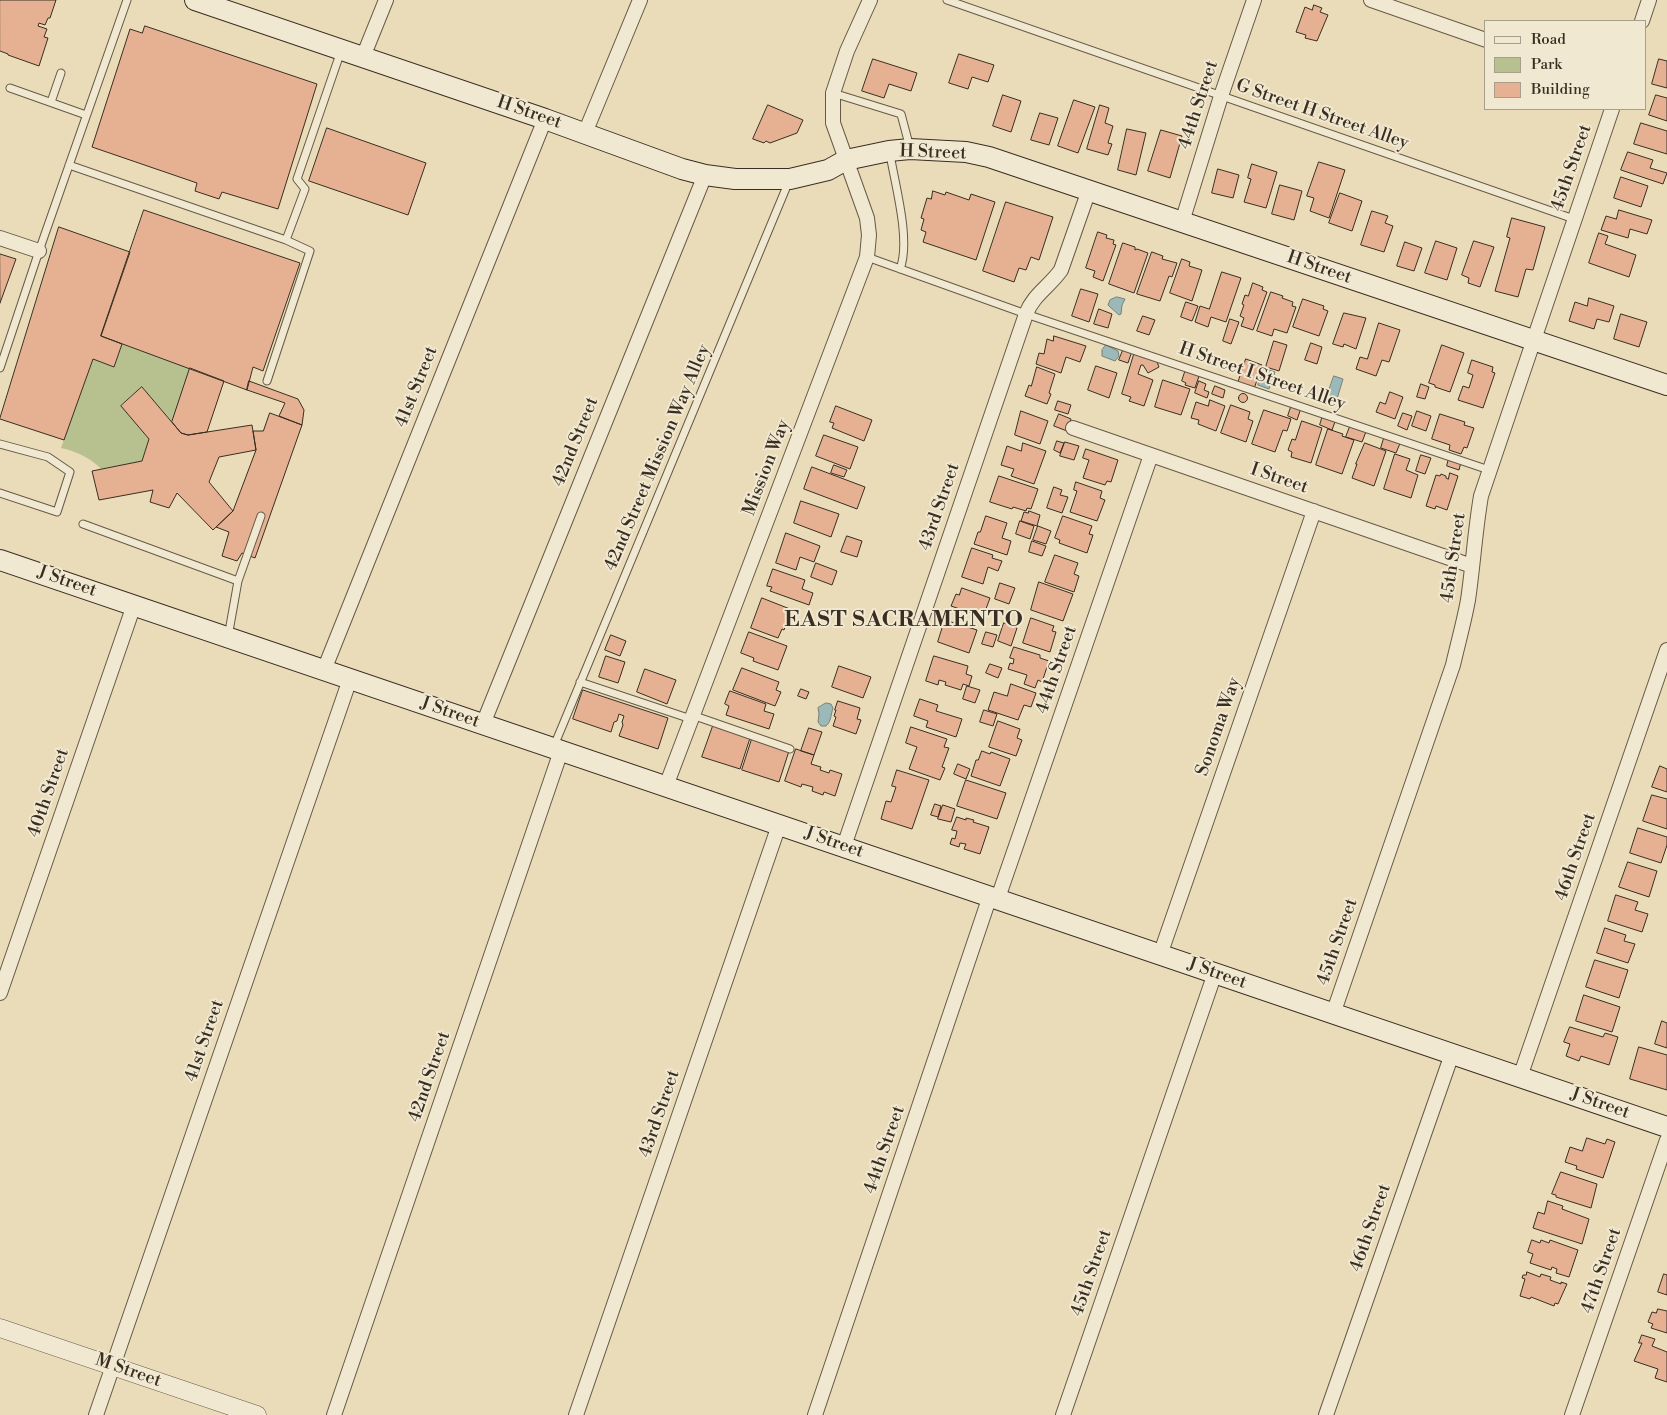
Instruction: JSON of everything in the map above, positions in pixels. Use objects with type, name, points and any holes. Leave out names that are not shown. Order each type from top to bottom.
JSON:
[{"type":"main road","name":"H Street","points":[[195,0],[231,6],[363,57],[585,133],[674,166],[705,174],[735,179],[790,179],[828,170],[846,160],[889,151],[910,149],[966,152],[989,157],[1667,385]]},
{"type":"main road","name":"J Street","points":[[0,560],[1667,1127]]},
{"type":"street","points":[[363,57],[386,0]]},
{"type":"street","points":[[585,133],[640,0]]},
{"type":"street","points":[[846,160],[833,123],[833,93],[847,51],[870,0]]},
{"type":"street","name":"44th Street","points":[[1182,222],[1221,96],[1254,0]]},
{"type":"street","points":[[1371,0],[1484,39]]},
{"type":"street","points":[[1642,20],[1649,0]]},
{"type":"street","name":"45th Street","points":[[1333,1014],[1453,664],[1468,600],[1481,496],[1612,110]]},
{"type":"street","name":"41st Street","points":[[324,670],[545,119]]},
{"type":"street","name":"Mission Way","points":[[666,786],[867,257],[869,235],[867,218],[846,160]]},
{"type":"street","name":"42nd Street","points":[[483,724],[705,174]]},
{"type":"street","name":"43rd Street","points":[[844,846],[1026,314],[1034,298],[1053,281],[1061,270],[1089,190]]},
{"type":"street","points":[[0,238],[39,251]]},
{"type":"street","name":"I Street","points":[[1073,428],[1472,566]]},
{"type":"street","name":"44th Street","points":[[816,1415],[994,897],[1151,455]]},
{"type":"street","name":"Sonoma Way","points":[[1160,954],[1314,511]]},
{"type":"street","name":"40th Street","points":[[0,993],[134,605]]},
{"type":"street","name":"46th Street","points":[[1520,1077],[1667,650]]},
{"type":"street","name":"41st Street","points":[[96,1415],[350,679]]},
{"type":"street","name":"42nd Street","points":[[334,1415],[557,750]]},
{"type":"street","name":"43rd Street","points":[[576,1415],[779,825]]},
{"type":"street","name":"45th Street","points":[[1063,1415],[1215,973]]},
{"type":"street","name":"46th Street","points":[[1326,1415],[1452,1054]]},
{"type":"street","name":"47th Street","points":[[1572,1415],[1667,1140]]},
{"type":"street","name":"M Street","points":[[0,1328],[257,1415]]},
{"type":"lane","points":[[0,368],[127,0]]},
{"type":"lane","name":"G Street H Street Alley","points":[[947,0],[1574,219]]},
{"type":"lane","points":[[286,240],[305,189],[298,179],[342,49]]},
{"type":"lane","points":[[51,102],[61,73]]},
{"type":"lane","points":[[10,88],[86,115]]},
{"type":"lane","points":[[833,93],[901,114],[910,149]]},
{"type":"lane","points":[[889,151],[903,229],[903,260],[900,269]]},
{"type":"lane","points":[[69,165],[286,240],[310,251],[267,381]]},
{"type":"lane","name":"42nd Street Mission Way Alley","points":[[557,750],[580,682],[790,179]]},
{"type":"lane","name":"H Street I Street Alley","points":[[867,257],[1026,314],[1490,470]]},
{"type":"lane","points":[[0,444],[48,457],[70,472],[57,512],[0,493]]},
{"type":"lane","points":[[228,637],[238,580],[261,516]]},
{"type":"lane","points":[[83,524],[238,580]]},
{"type":"lane","points":[[580,682],[790,749]]},
{"type":"green space","points":[[122,344],[190,368],[172,422],[142,387],[121,405],[149,439],[142,461],[101,469],[82,456],[61,448],[93,359],[114,367]]},
{"type":"water","points":[[1117,297],[1125,299],[1121,314],[1119,315],[1108,305],[1110,300]]},
{"type":"water","points":[[1106,345],[1118,351],[1119,356],[1115,361],[1102,356],[1102,350]]},
{"type":"water","points":[[1264,368],[1275,372],[1269,389],[1258,385]]},
{"type":"water","points":[[1334,376],[1343,379],[1337,399],[1327,396]]},
{"type":"water","points":[[826,703],[831,704],[833,708],[828,724],[821,726],[818,722],[818,708]]},
{"type":"building","points":[[0,0],[56,0],[50,18],[48,18],[45,25],[39,23],[38,26],[47,29],[44,37],[48,38],[39,66],[0,51]]},
{"type":"building","points":[[1314,5],[1322,8],[1320,12],[1328,15],[1317,41],[1305,38],[1306,35],[1296,32],[1305,7],[1312,10]]},
{"type":"building","points":[[145,26],[317,84],[278,209],[222,192],[219,199],[195,191],[197,183],[92,147],[130,29],[142,33]]},
{"type":"building","points":[[959,54],[994,65],[988,82],[972,77],[968,89],[949,83]]},
{"type":"building","points":[[873,59],[917,73],[911,91],[889,84],[884,98],[862,91]]},
{"type":"building","points":[[1659,59],[1667,61],[1667,88],[1652,84]]},
{"type":"building","points":[[1003,95],[1021,101],[1011,132],[993,126]]},
{"type":"building","points":[[1656,95],[1667,98],[1667,121],[1649,115]]},
{"type":"building","points":[[1074,100],[1095,107],[1078,153],[1058,146]]},
{"type":"building","points":[[768,105],[803,120],[797,133],[770,143],[753,139]]},
{"type":"building","points":[[1100,105],[1109,108],[1105,123],[1113,126],[1108,143],[1112,144],[1108,155],[1087,149]]},
{"type":"building","points":[[1040,113],[1058,118],[1049,145],[1031,140]]},
{"type":"building","points":[[1641,123],[1667,131],[1667,154],[1634,144]]},
{"type":"building","points":[[327,128],[426,163],[408,215],[309,181]]},
{"type":"building","points":[[1127,129],[1146,133],[1136,175],[1118,170]]},
{"type":"building","points":[[1161,130],[1182,136],[1170,178],[1148,171]]},
{"type":"building","points":[[1628,152],[1653,160],[1650,168],[1667,173],[1663,184],[1621,170]]},
{"type":"building","points":[[1319,162],[1345,170],[1329,218],[1310,211],[1314,198],[1307,196]]},
{"type":"building","points":[[1252,164],[1277,172],[1266,208],[1244,202],[1251,179],[1248,178]]},
{"type":"building","points":[[1218,169],[1239,175],[1233,198],[1212,193]]},
{"type":"building","points":[[1621,177],[1648,186],[1641,207],[1614,198]]},
{"type":"building","points":[[1280,185],[1302,191],[1294,220],[1272,214]]},
{"type":"building","points":[[933,191],[945,195],[946,192],[969,200],[971,194],[995,202],[976,260],[923,242],[926,232],[921,230],[924,219],[921,218],[927,198],[931,199]]},
{"type":"building","points":[[1340,193],[1362,201],[1352,231],[1329,223]]},
{"type":"building","points":[[1006,202],[1053,217],[1039,260],[1031,257],[1026,270],[1019,268],[1014,282],[983,271]]},
{"type":"building","points":[[144,210],[300,263],[263,371],[253,367],[247,390],[101,336]]},
{"type":"building","points":[[1619,210],[1652,220],[1647,234],[1630,229],[1628,238],[1601,230],[1606,216],[1616,219]]},
{"type":"building","points":[[1372,211],[1388,216],[1385,223],[1393,226],[1384,252],[1361,245]]},
{"type":"building","points":[[1512,218],[1545,227],[1533,270],[1526,269],[1518,297],[1495,291],[1510,238],[1507,237]]},
{"type":"building","points":[[59,227],[130,252],[101,336],[122,344],[114,367],[93,359],[64,440],[0,419]]},
{"type":"building","points":[[1098,232],[1107,235],[1106,238],[1114,240],[1113,244],[1116,245],[1103,281],[1093,277],[1095,271],[1086,268]]},
{"type":"building","points":[[1599,233],[1608,236],[1605,244],[1636,255],[1629,277],[1589,263]]},
{"type":"building","points":[[1436,241],[1457,248],[1447,280],[1425,273]]},
{"type":"building","points":[[1474,241],[1494,247],[1480,287],[1468,283],[1469,278],[1462,275]]},
{"type":"building","points":[[1405,242],[1422,248],[1414,271],[1397,266]]},
{"type":"building","points":[[1123,243],[1135,247],[1135,250],[1148,253],[1134,293],[1109,284]]},
{"type":"building","points":[[1152,252],[1163,256],[1162,259],[1177,263],[1172,277],[1169,276],[1160,301],[1137,294]]},
{"type":"building","points":[[0,254],[16,259],[0,303]]},
{"type":"building","points":[[1182,259],[1190,262],[1189,266],[1202,270],[1192,301],[1170,293]]},
{"type":"building","points":[[1222,272],[1241,278],[1226,322],[1211,317],[1208,327],[1195,322],[1200,306],[1209,309]]},
{"type":"building","points":[[1253,283],[1263,287],[1262,290],[1267,292],[1253,330],[1241,326],[1244,318],[1240,316],[1245,295],[1248,296]]},
{"type":"building","points":[[1081,289],[1098,294],[1089,322],[1072,316]]},
{"type":"building","points":[[1271,292],[1293,302],[1292,306],[1296,307],[1287,333],[1274,329],[1272,336],[1257,331]]},
{"type":"building","points":[[1589,298],[1614,306],[1609,322],[1597,319],[1594,329],[1569,321],[1575,302],[1587,306]]},
{"type":"building","points":[[1303,299],[1324,306],[1323,309],[1328,311],[1319,336],[1293,327]]},
{"type":"building","points":[[1186,302],[1198,306],[1192,321],[1181,317]]},
{"type":"building","points":[[1099,309],[1112,314],[1108,328],[1094,324]]},
{"type":"building","points":[[1344,313],[1366,318],[1356,349],[1344,344],[1343,347],[1333,344]]},
{"type":"building","points":[[1621,314],[1647,322],[1639,347],[1614,339]]},
{"type":"building","points":[[1143,316],[1155,320],[1149,335],[1137,331]]},
{"type":"building","points":[[1230,319],[1239,322],[1231,344],[1223,341]]},
{"type":"building","points":[[1379,323],[1400,330],[1389,362],[1382,360],[1376,376],[1356,369],[1360,357],[1367,359]]},
{"type":"building","points":[[1054,336],[1086,346],[1080,362],[1066,357],[1061,373],[1036,364],[1039,353],[1044,354],[1047,339],[1053,341]]},
{"type":"building","points":[[1274,341],[1287,345],[1279,371],[1266,367]]},
{"type":"building","points":[[1311,343],[1322,347],[1317,364],[1305,360]]},
{"type":"building","points":[[1442,345],[1464,353],[1450,392],[1429,383]]},
{"type":"building","points":[[1124,348],[1132,351],[1128,363],[1119,360]]},
{"type":"building","points":[[1136,348],[1159,356],[1157,362],[1159,367],[1148,373],[1143,365],[1141,365],[1138,374],[1153,380],[1144,406],[1129,401],[1131,397],[1122,394]]},
{"type":"building","points":[[1246,359],[1262,365],[1254,389],[1238,383]]},
{"type":"building","points":[[1472,360],[1493,367],[1492,372],[1495,373],[1483,408],[1458,400],[1463,386],[1469,388],[1473,375],[1468,373]]},
{"type":"building","points":[[1096,366],[1117,373],[1109,398],[1088,390]]},
{"type":"building","points":[[1037,367],[1055,374],[1047,404],[1025,396],[1029,385],[1031,386]]},
{"type":"building","points":[[190,368],[224,381],[207,432],[188,435],[181,433],[172,422]]},
{"type":"building","points":[[1186,369],[1200,373],[1195,388],[1185,385],[1186,383],[1182,381]]},
{"type":"building","points":[[1163,380],[1190,389],[1181,415],[1155,407]]},
{"type":"building","points":[[249,381],[298,399],[304,410],[302,425],[279,416],[285,403],[247,390]]},
{"type":"building","points":[[1199,381],[1206,384],[1204,390],[1209,392],[1207,398],[1195,393]]},
{"type":"building","points":[[1421,384],[1429,387],[1425,399],[1417,397]]},
{"type":"building","points":[[1215,386],[1225,390],[1223,398],[1212,394]]},
{"type":"building","points":[[142,387],[181,433],[188,435],[252,425],[256,450],[219,457],[209,482],[233,511],[213,530],[177,493],[169,508],[150,502],[153,490],[99,500],[92,471],[142,461],[149,439],[121,406]]},
{"type":"building","points":[[1390,392],[1403,397],[1395,419],[1376,412],[1380,402],[1385,404]]},
{"type":"building","points":[[1243,394],[1247,398],[1243,402],[1239,398]]},
{"type":"building","points":[[1210,400],[1225,406],[1216,431],[1198,424],[1199,420],[1191,418],[1196,402],[1208,406]]},
{"type":"building","points":[[1058,401],[1071,405],[1068,414],[1055,410]]},
{"type":"building","points":[[1292,404],[1301,408],[1297,420],[1288,416]]},
{"type":"building","points":[[1231,405],[1250,412],[1248,419],[1253,421],[1246,442],[1221,433]]},
{"type":"building","points":[[836,406],[872,420],[864,441],[832,428],[834,423],[830,422]]},
{"type":"building","points":[[1264,410],[1291,419],[1287,431],[1283,430],[1275,452],[1252,444]]},
{"type":"building","points":[[1021,411],[1048,421],[1040,444],[1015,435]]},
{"type":"building","points":[[1417,411],[1431,416],[1426,431],[1412,426]]},
{"type":"building","points":[[270,413],[302,425],[255,558],[242,553],[237,561],[222,556],[229,532],[216,527],[233,511],[256,450],[253,431],[263,431]]},
{"type":"building","points":[[1403,413],[1412,416],[1407,430],[1398,426]]},
{"type":"building","points":[[1059,414],[1071,419],[1067,431],[1054,426]]},
{"type":"building","points":[[1440,414],[1465,422],[1464,425],[1474,428],[1467,448],[1464,447],[1461,454],[1449,450],[1450,445],[1432,439]]},
{"type":"building","points":[[1323,415],[1336,419],[1332,430],[1320,425]]},
{"type":"building","points":[[1302,421],[1322,428],[1311,463],[1291,457],[1292,452],[1288,450],[1292,439],[1295,440]]},
{"type":"building","points":[[1351,424],[1367,429],[1362,442],[1346,437]]},
{"type":"building","points":[[1328,429],[1354,440],[1342,474],[1316,465]]},
{"type":"building","points":[[824,435],[858,447],[850,469],[816,456]]},
{"type":"building","points":[[1385,435],[1401,441],[1396,453],[1381,448]]},
{"type":"building","points":[[1057,441],[1064,443],[1060,453],[1054,450]]},
{"type":"building","points":[[1065,442],[1079,446],[1074,460],[1060,456]]},
{"type":"building","points":[[1023,443],[1046,451],[1034,484],[1011,476],[1014,469],[1001,465],[1007,446],[1021,451]]},
{"type":"building","points":[[1365,443],[1386,451],[1374,486],[1352,478]]},
{"type":"building","points":[[1086,449],[1118,460],[1111,482],[1107,481],[1105,485],[1083,478],[1089,460],[1083,458]]},
{"type":"building","points":[[1395,454],[1410,459],[1406,470],[1418,475],[1411,498],[1384,489]]},
{"type":"building","points":[[1421,455],[1431,458],[1425,474],[1416,471]]},
{"type":"building","points":[[1449,458],[1461,462],[1459,470],[1447,466]]},
{"type":"building","points":[[834,465],[847,470],[844,477],[831,473]]},
{"type":"building","points":[[812,467],[865,487],[857,509],[804,489]]},
{"type":"building","points":[[1450,473],[1458,476],[1447,510],[1436,506],[1435,509],[1426,506],[1436,475],[1440,476],[1441,474],[1448,479]]},
{"type":"building","points":[[999,476],[1038,489],[1031,509],[1027,508],[1026,511],[1013,507],[1012,509],[990,502]]},
{"type":"building","points":[[1076,482],[1102,491],[1100,498],[1105,500],[1097,521],[1070,512],[1077,491],[1074,490]]},
{"type":"building","points":[[1054,487],[1062,490],[1060,495],[1068,497],[1062,513],[1047,508]]},
{"type":"building","points":[[801,501],[839,514],[831,537],[794,523]]},
{"type":"building","points":[[1029,511],[1040,515],[1037,526],[1021,521],[1024,512],[1028,513]]},
{"type":"building","points":[[986,516],[1007,523],[1002,538],[1011,541],[1007,555],[974,544]]},
{"type":"building","points":[[1063,516],[1092,526],[1089,534],[1093,535],[1087,553],[1059,543],[1060,540],[1055,538]]},
{"type":"building","points":[[1020,521],[1034,526],[1030,539],[1016,534]]},
{"type":"building","points":[[1038,526],[1051,531],[1046,544],[1033,540]]},
{"type":"building","points":[[786,533],[820,546],[814,562],[800,557],[796,570],[776,563]]},
{"type":"building","points":[[847,536],[862,541],[857,557],[841,552]]},
{"type":"building","points":[[1032,541],[1046,546],[1042,556],[1029,552]]},
{"type":"building","points":[[972,548],[993,555],[992,558],[1002,561],[998,571],[988,567],[983,584],[962,577]]},
{"type":"building","points":[[1055,555],[1078,563],[1074,574],[1079,576],[1074,592],[1045,582]]},
{"type":"building","points":[[816,563],[837,571],[832,585],[811,577]]},
{"type":"building","points":[[773,569],[805,580],[802,589],[813,593],[809,605],[770,591],[772,587],[767,586]]},
{"type":"building","points":[[1039,582],[1073,594],[1063,621],[1031,610]]},
{"type":"building","points":[[1000,583],[1015,588],[1009,604],[995,599]]},
{"type":"building","points":[[962,588],[990,598],[983,617],[951,606],[956,594],[959,595]]},
{"type":"building","points":[[762,598],[790,609],[784,630],[782,629],[778,638],[751,628]]},
{"type":"building","points":[[1031,618],[1054,626],[1052,631],[1056,632],[1050,652],[1023,643]]},
{"type":"building","points":[[945,620],[977,630],[969,653],[938,642]]},
{"type":"building","points":[[1004,623],[1017,628],[1011,646],[998,641]]},
{"type":"building","points":[[749,632],[787,646],[778,670],[753,661],[754,658],[741,653]]},
{"type":"building","points":[[986,632],[997,635],[993,647],[982,644]]},
{"type":"building","points":[[611,635],[626,641],[620,656],[605,650]]},
{"type":"building","points":[[1014,647],[1040,655],[1040,658],[1049,661],[1042,682],[1038,680],[1035,688],[1024,684],[1027,675],[1008,669],[1010,663],[1013,664],[1014,659],[1010,658]]},
{"type":"building","points":[[606,656],[625,662],[618,683],[599,677]]},
{"type":"building","points":[[934,656],[968,666],[966,674],[972,676],[969,686],[963,684],[961,690],[945,685],[946,682],[939,680],[938,685],[926,681]]},
{"type":"building","points":[[990,664],[1002,668],[998,678],[986,673]]},
{"type":"building","points":[[839,666],[871,677],[863,698],[832,687]]},
{"type":"building","points":[[742,668],[779,682],[776,690],[781,692],[775,706],[733,690]]},
{"type":"building","points":[[645,669],[676,680],[667,704],[637,692]]},
{"type":"building","points":[[1011,684],[1036,693],[1031,707],[1024,705],[1018,720],[988,710],[994,692],[1007,696]]},
{"type":"building","points":[[967,686],[980,690],[975,703],[963,699]]},
{"type":"building","points":[[801,689],[809,692],[806,699],[798,696]]},
{"type":"building","points":[[583,690],[668,718],[658,749],[619,736],[624,716],[619,714],[611,732],[573,719]]},
{"type":"building","points":[[730,691],[766,704],[764,711],[774,714],[769,729],[726,715],[729,706],[725,704]]},
{"type":"building","points":[[920,699],[938,705],[936,711],[962,719],[956,737],[926,727],[928,721],[914,716]]},
{"type":"building","points":[[838,701],[860,708],[857,719],[861,720],[856,734],[833,726]]},
{"type":"building","points":[[984,710],[997,714],[993,726],[980,722]]},
{"type":"building","points":[[998,721],[1020,729],[1017,738],[1022,740],[1016,756],[989,747]]},
{"type":"building","points":[[713,726],[750,738],[740,769],[702,757]]},
{"type":"building","points":[[911,727],[947,739],[944,747],[949,748],[942,767],[945,768],[940,780],[909,769],[917,747],[906,743]]},
{"type":"building","points":[[809,728],[822,732],[814,755],[801,751]]},
{"type":"building","points":[[752,739],[789,751],[779,782],[742,770]]},
{"type":"building","points":[[796,749],[814,755],[811,764],[821,767],[820,770],[829,773],[830,770],[842,774],[835,796],[824,792],[823,795],[812,791],[813,787],[802,784],[801,787],[785,781]]},
{"type":"building","points":[[982,751],[990,754],[991,752],[1010,759],[1000,786],[971,776],[976,760],[978,760]]},
{"type":"building","points":[[958,764],[970,769],[966,779],[954,774]]},
{"type":"building","points":[[1660,766],[1667,769],[1667,792],[1652,787]]},
{"type":"building","points":[[897,770],[929,780],[912,829],[881,819],[886,801],[891,802],[896,787],[892,786]]},
{"type":"building","points":[[966,780],[1006,793],[997,819],[957,806]]},
{"type":"building","points":[[1652,795],[1667,799],[1667,829],[1643,821]]},
{"type":"building","points":[[935,804],[941,806],[938,817],[931,815]]},
{"type":"building","points":[[943,805],[955,809],[951,822],[938,819]]},
{"type":"building","points":[[957,817],[974,820],[973,822],[989,827],[980,854],[964,849],[966,844],[960,843],[959,847],[950,844],[952,838],[955,839],[957,831],[952,830]]},
{"type":"building","points":[[1638,828],[1667,837],[1667,845],[1661,863],[1630,853]]},
{"type":"building","points":[[1628,862],[1657,871],[1649,897],[1619,887]]},
{"type":"building","points":[[1616,895],[1638,902],[1635,910],[1648,914],[1642,932],[1608,921]]},
{"type":"building","points":[[1605,928],[1626,935],[1624,941],[1635,944],[1628,963],[1597,953]]},
{"type":"building","points":[[1595,960],[1628,970],[1619,998],[1586,987]]},
{"type":"building","points":[[1584,995],[1620,1007],[1612,1032],[1576,1021]]},
{"type":"building","points":[[1662,1021],[1667,1023],[1667,1048],[1655,1044]]},
{"type":"building","points":[[1570,1027],[1603,1037],[1605,1033],[1618,1037],[1609,1065],[1581,1056],[1579,1061],[1566,1056],[1570,1044],[1564,1042]]},
{"type":"building","points":[[1639,1047],[1667,1055],[1667,1090],[1630,1079]]},
{"type":"building","points":[[1587,1138],[1605,1144],[1607,1139],[1615,1142],[1603,1178],[1576,1169],[1577,1166],[1565,1162],[1570,1147],[1582,1151]]},
{"type":"building","points":[[1561,1172],[1597,1184],[1591,1208],[1552,1194]]},
{"type":"building","points":[[1548,1201],[1563,1206],[1562,1209],[1589,1219],[1582,1244],[1533,1228],[1538,1212],[1544,1214]]},
{"type":"building","points":[[1532,1240],[1540,1243],[1541,1240],[1549,1243],[1550,1240],[1578,1250],[1569,1277],[1556,1273],[1557,1269],[1552,1267],[1551,1270],[1530,1263],[1533,1254],[1528,1252]]},
{"type":"building","points":[[1527,1272],[1540,1277],[1541,1274],[1551,1277],[1550,1280],[1567,1284],[1558,1304],[1555,1303],[1554,1306],[1531,1297],[1530,1299],[1520,1296],[1525,1279],[1522,1278]]},
{"type":"building","points":[[1664,1274],[1667,1275],[1667,1295],[1658,1292]]},
{"type":"building","points":[[1658,1309],[1667,1311],[1667,1333],[1651,1328],[1653,1324],[1648,1322],[1652,1312],[1656,1313]]},
{"type":"building","points":[[1642,1335],[1655,1339],[1652,1346],[1667,1352],[1667,1382],[1655,1378],[1658,1369],[1634,1361],[1642,1343],[1639,1343]]},
{"type":"district","name":"EAST SACRAMENTO","points":[[904,621]]}]
